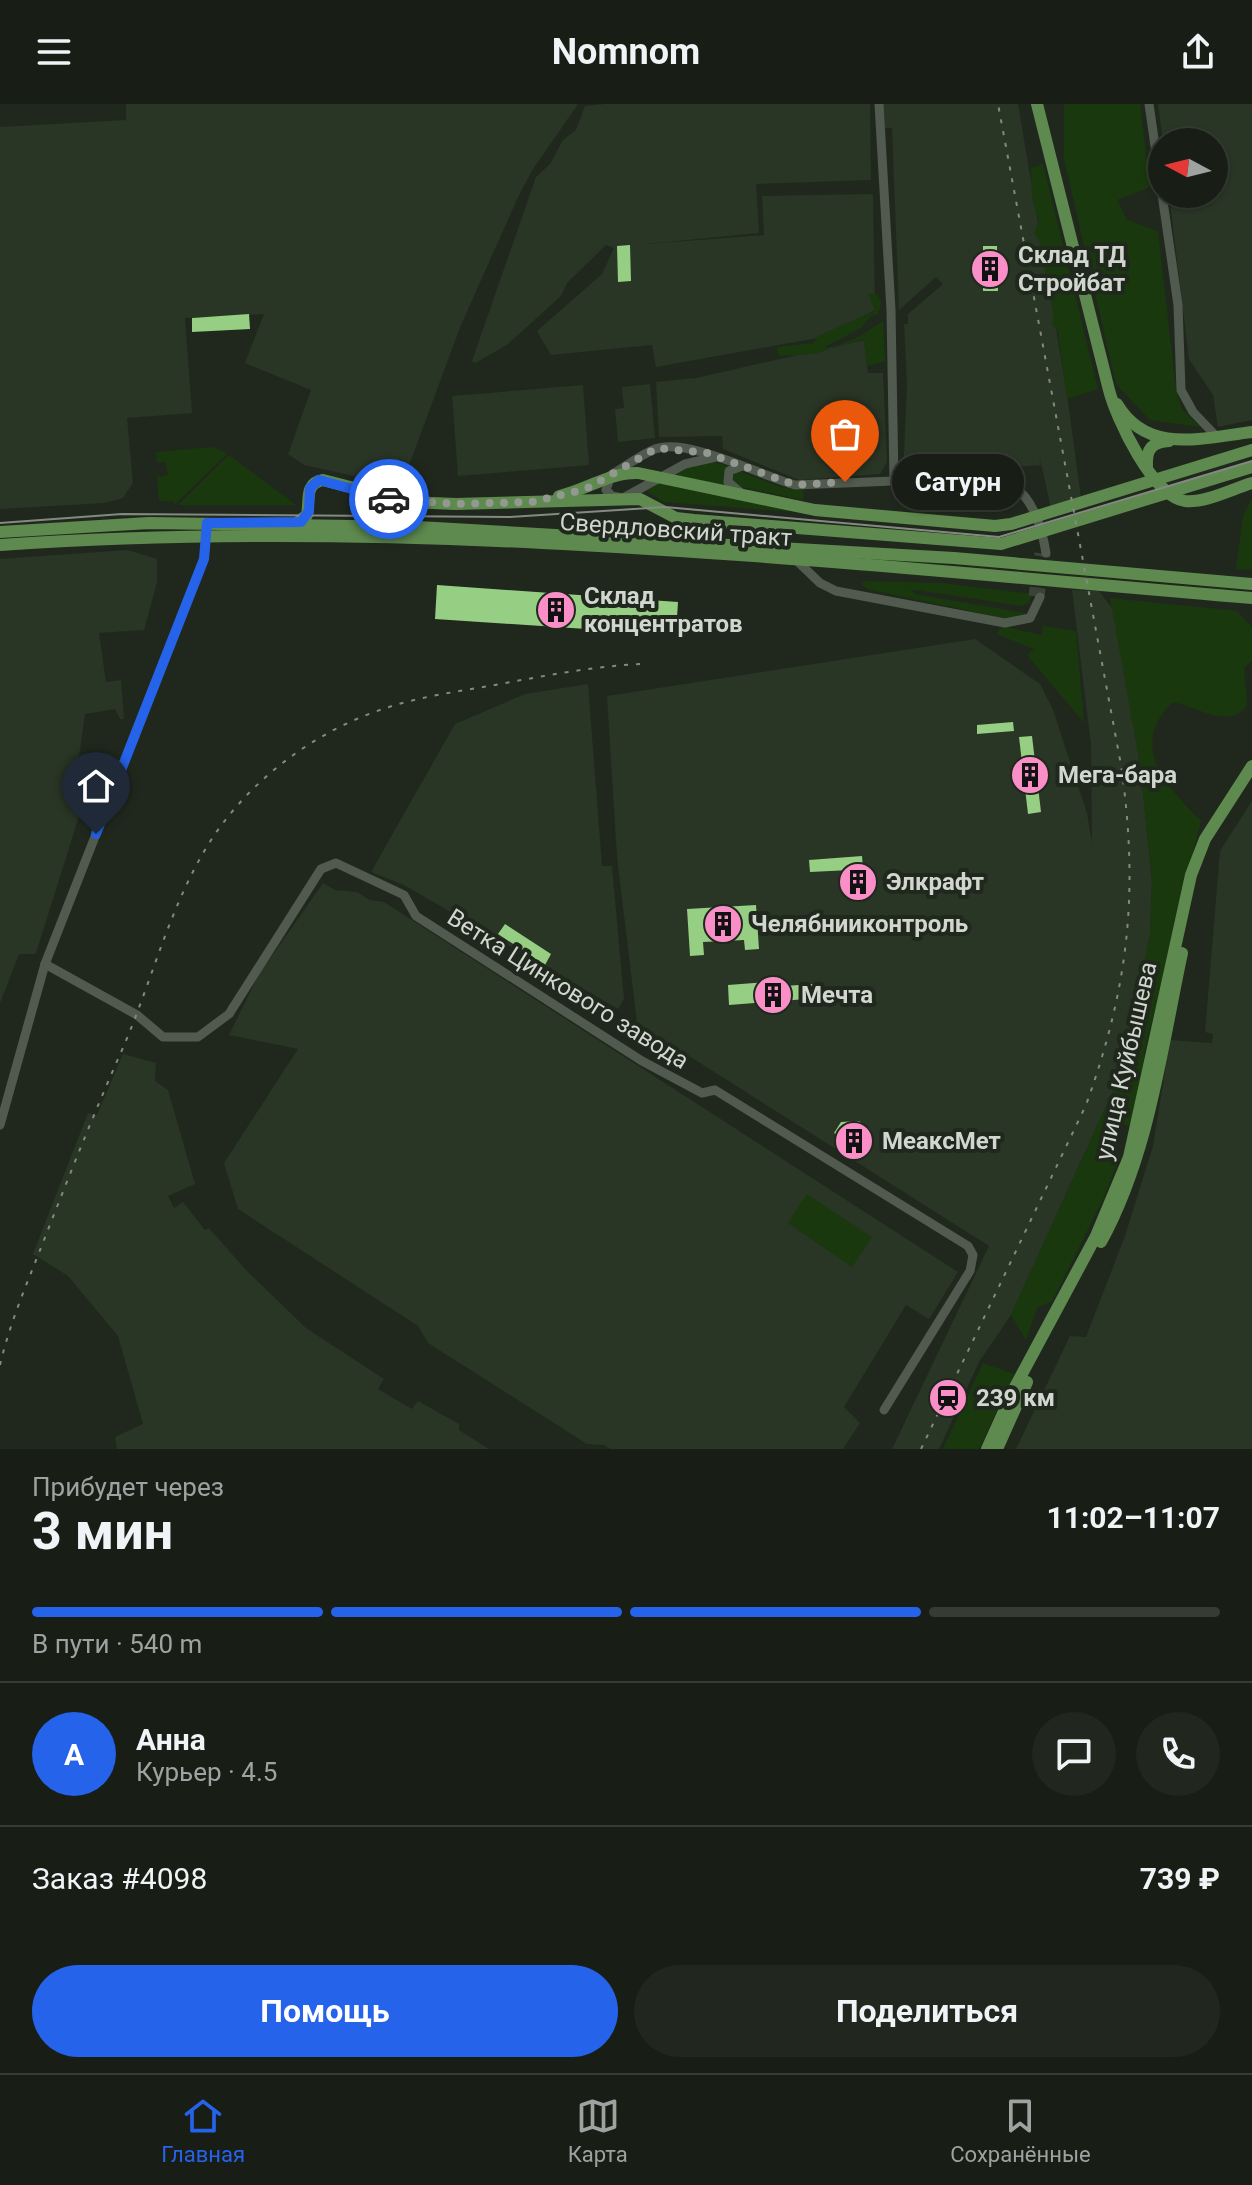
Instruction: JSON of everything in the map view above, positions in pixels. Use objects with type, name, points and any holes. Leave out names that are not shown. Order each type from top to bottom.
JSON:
[{"type":"main road","points":[[1037,104],[1119,422],[1166,491],[1186,501],[1252,483]]},
{"type":"main road","points":[[1109,390],[1129,422],[1141,431],[1176,440]]},
{"type":"main road","points":[[1147,466],[1146,454],[1157,442],[1252,432]]},
{"type":"main road","points":[[532,502],[571,494],[611,475],[638,473],[666,475],[815,510],[974,526],[1011,524],[1252,450]]},
{"type":"main road","points":[[297,523],[305,519],[309,511],[310,488],[315,482],[323,480],[409,502],[623,498],[646,500],[676,518],[1001,544],[1252,467]]},
{"type":"main road","points":[[309,511],[328,524]]},
{"type":"main road","name":"Свердловский тракт","points":[[0,532],[119,523],[524,542],[796,560],[954,564],[1168,591],[1252,594]]},
{"type":"main road","name":"Свердловский тракт","points":[[0,545],[297,523],[328,524],[504,531],[1169,577],[1252,594]]},
{"type":"main road","name":"улица Куйбышева","points":[[1176,962],[1198,855],[1214,824],[1252,766]]},
{"type":"main road","name":"улица Куйбышева","points":[[997,1449],[1022,1391],[1099,1238],[1129,1157],[1203,860],[1221,822],[1252,774]]},
{"type":"main road","name":"улица Куйбышева","points":[[987,1449],[1015,1387],[1099,1238]]},
{"type":"street","points":[[879,104],[891,310],[894,480]]},
{"type":"street","points":[[1149,104],[1178,305],[1181,390],[1193,412],[1216,436]]},
{"type":"street","points":[[716,457],[697,460],[623,498],[612,496],[606,490],[611,475],[657,448],[716,457],[795,485],[1006,479],[1019,488],[1028,501],[1044,541],[1042,553]]},
{"type":"street","points":[[666,475],[679,460],[675,452],[667,448]]},
{"type":"street","points":[[742,466],[729,471],[728,476],[732,487],[742,494]]},
{"type":"street","points":[[0,1125],[45,964],[204,559],[206,529]]},
{"type":"street","points":[[796,560],[820,583],[836,591],[1005,623],[1020,623],[1030,618],[1037,596]]},
{"type":"street","name":"Ветка Цинкового завода","points":[[45,964],[137,1015],[163,1037],[198,1037],[229,1014],[321,869],[328,864],[340,864],[404,895],[416,916],[642,1061],[702,1093],[715,1090],[968,1246],[973,1255],[970,1271],[884,1410]]},
{"type":"shaded area","points":[[126,104],[578,104],[519,195],[461,325],[405,476],[395,485],[304,465],[288,454],[311,390],[245,363],[264,314],[185,318],[192,413],[127,418],[133,483],[123,498],[105,503],[0,509],[0,127],[126,120]]},
{"type":"shaded area","points":[[870,104],[871,180],[756,184],[759,233],[646,244],[764,235],[762,196],[873,194],[875,310],[823,337],[656,367],[652,345],[551,355],[537,331],[602,274],[614,248],[606,245],[567,283],[561,296],[507,345],[475,363],[472,361],[536,177],[550,164],[563,140],[576,130],[585,106]]},
{"type":"shaded area","points":[[881,104],[1018,104],[1067,394],[1081,498],[1051,509],[1038,449],[1041,465],[903,475],[907,386],[904,324],[908,324],[908,314],[943,284],[936,277],[899,310],[892,128],[883,128]]},
{"type":"shaded area","points":[[1158,104],[1252,104],[1252,420],[1218,427],[1213,395],[1189,359],[1171,208],[1228,208],[1228,128],[1161,128]]},
{"type":"shaded area","points":[[864,340],[868,373],[883,373],[887,462],[880,474],[799,480],[723,449],[722,436],[659,437],[656,382],[696,378]]},
{"type":"shaded area","points":[[650,384],[655,438],[618,442],[615,409],[624,408],[622,387]]},
{"type":"shaded area","points":[[583,385],[589,465],[458,476],[452,396]]},
{"type":"shaded area","points":[[128,550],[157,559],[157,582],[144,630],[99,633],[106,682],[121,680],[124,719],[120,719],[115,709],[85,714],[75,786],[85,797],[37,950],[35,954],[19,954],[0,1003],[0,559]]},
{"type":"shaded area","points":[[1072,590],[1099,591],[1115,612],[1140,764],[1152,880],[1150,935],[1123,1069],[1011,1315],[979,1362],[939,1449],[892,1449],[989,1246],[637,1023],[617,857],[607,696],[975,639],[1040,684],[1053,710],[1087,813],[1092,843],[1091,745]]},
{"type":"shaded area","points":[[588,684],[602,866],[612,866],[624,999],[618,1009],[404,885],[371,872],[455,724],[525,694]]},
{"type":"shaded area","points":[[1252,801],[1252,1449],[1016,1449],[1070,1336],[1086,1337],[1125,1236],[1153,1146],[1170,1040],[1212,1043],[1213,1034],[1205,1032],[1220,851]]},
{"type":"shaded area","points":[[323,883],[335,890],[357,892],[370,900],[384,902],[958,1272],[929,1319],[906,1305],[844,1407],[860,1423],[843,1449],[610,1449],[604,1445],[587,1444],[428,1343],[418,1326],[238,1209],[224,1163],[298,1049],[229,1035],[258,976]]},
{"type":"shaded area","points":[[123,1054],[156,1063],[155,1081],[168,1090],[195,1184],[168,1196],[174,1208],[183,1202],[205,1230],[209,1228],[247,1271],[306,1328],[384,1379],[378,1389],[412,1409],[418,1401],[459,1424],[459,1430],[489,1449],[117,1449],[115,1437],[143,1424],[118,1336],[68,1276],[33,1254],[88,1113],[97,1115]]},
{"type":"green space","points":[[1064,104],[1140,104],[1148,188],[1117,200],[1127,220],[1158,231],[1176,389],[1182,410],[1201,427],[1150,420],[1116,384],[1064,159]]},
{"type":"green space","points":[[1043,164],[1098,389],[1067,399],[1058,332],[1052,324],[1054,318],[1039,240],[1034,233],[1039,221],[1032,198],[1031,168]]},
{"type":"green space","points":[[868,293],[878,295],[881,302],[878,314],[871,316],[861,328],[825,347],[828,350],[778,356],[777,347],[813,343],[818,336],[875,311]]},
{"type":"green space","points":[[883,321],[885,361],[867,366],[864,339],[831,349]]},
{"type":"green space","points":[[214,447],[227,454],[174,505],[173,501],[159,501],[157,477],[168,475],[166,462],[157,462],[156,452]]},
{"type":"green space","points":[[229,455],[296,505],[178,505]]},
{"type":"green space","points":[[713,462],[729,466],[723,478],[727,486],[674,475],[685,468]]},
{"type":"green space","points":[[739,471],[780,487],[804,490],[803,500],[738,486],[732,476]]},
{"type":"green space","points":[[662,481],[793,512],[664,502],[646,491]]},
{"type":"green space","points":[[1252,498],[1252,570],[1236,569],[1243,516]]},
{"type":"green space","points":[[865,581],[942,583],[1032,594],[1029,603],[1022,606],[910,589],[915,594],[1025,613],[1025,617],[1012,620],[867,589],[861,584]]},
{"type":"green space","points":[[1110,598],[1237,611],[1252,627],[1252,661],[1244,668],[1247,706],[1239,713],[1221,716],[1173,702],[1160,718],[1153,734],[1153,750],[1165,780],[1201,821],[1145,1049],[1139,1104],[1129,1126],[1120,1123],[1106,1156],[1121,1154],[1104,1197],[1052,1301],[1037,1308],[1026,1340],[1011,1315],[1123,1069],[1150,935],[1152,880],[1140,764]]},
{"type":"green space","points":[[1002,626],[1042,635],[1043,626],[1076,631],[1084,723],[1027,655],[1034,649],[996,634]]},
{"type":"green space","points":[[807,1194],[872,1237],[852,1267],[788,1223]]},
{"type":"green space","points":[[983,1363],[1014,1374],[979,1449],[943,1449]]},
{"type":"building","points":[[630,245],[631,281],[618,282],[617,246]]},
{"type":"building","name":"Склад ТД Стройбат","points":[[983,246],[997,246],[998,291],[983,291]]},
{"type":"building","points":[[249,314],[250,329],[192,332],[192,318]]},
{"type":"building","name":"Склад концентратов","points":[[437,585],[678,602],[676,635],[435,619]]},
{"type":"building","points":[[1013,722],[1014,731],[977,734],[977,725]]},
{"type":"building","name":"Мега-бара","points":[[1032,736],[1041,812],[1028,814],[1019,737]]},
{"type":"building","name":"Элкрафт","points":[[862,856],[865,892],[852,893],[851,870],[810,872],[809,860]]},
{"type":"building","name":"Челябнииконтроль","points":[[756,905],[759,949],[745,950],[744,940],[703,942],[704,955],[690,956],[687,909]]},
{"type":"building","points":[[505,924],[551,954],[545,965],[498,934]]},
{"type":"building","name":"Мечта","points":[[769,982],[770,987],[813,984],[814,993],[818,992],[819,998],[729,1005],[728,985]]},
{"type":"building","name":"МеаксМет","points":[[859,1121],[870,1129],[858,1148],[834,1133],[841,1122]]},
{"type":"tunnel","points":[[1033,596],[1039,553]]},
{"type":"tunnel","points":[[1040,597],[1046,553]]},
{"type":"tram line","points":[[0,523],[122,514],[510,517],[665,507],[999,537],[1252,461]]},
{"type":"railway","points":[[921,1449],[1086,1105],[1101,1061],[1121,978],[1129,897],[1129,855],[1121,765],[998,104]]},
{"type":"railway","points":[[0,1365],[26,1286],[179,902],[202,855],[237,806],[258,784],[305,747],[331,731],[386,708],[430,696],[556,674],[642,664]]},
{"type":"way so far","points":[[389,499],[456,504],[532,502],[586,489],[657,448],[707,453],[795,485],[845,482]]},
{"type":"place","name":"Склад ТД Стройбат","points":[[990,269]]},
{"type":"place","name":"Сатурн","points":[[845,482]]},
{"type":"place","name":"Склад концентратов","points":[[556,610]]},
{"type":"place","name":"Мега-бара","points":[[1030,775]]},
{"type":"place","name":"Элкрафт","points":[[858,882]]},
{"type":"place","name":"Челябнииконтроль","points":[[723,924]]},
{"type":"place","name":"Мечта","points":[[773,995]]},
{"type":"place","name":"МеаксМет","points":[[854,1141]]},
{"type":"place","name":"239 км","points":[[948,1398]]},
{"type":"route","points":[[96,834],[204,559],[207,523],[301,522],[309,511],[310,488],[319,480],[389,499]]}]
